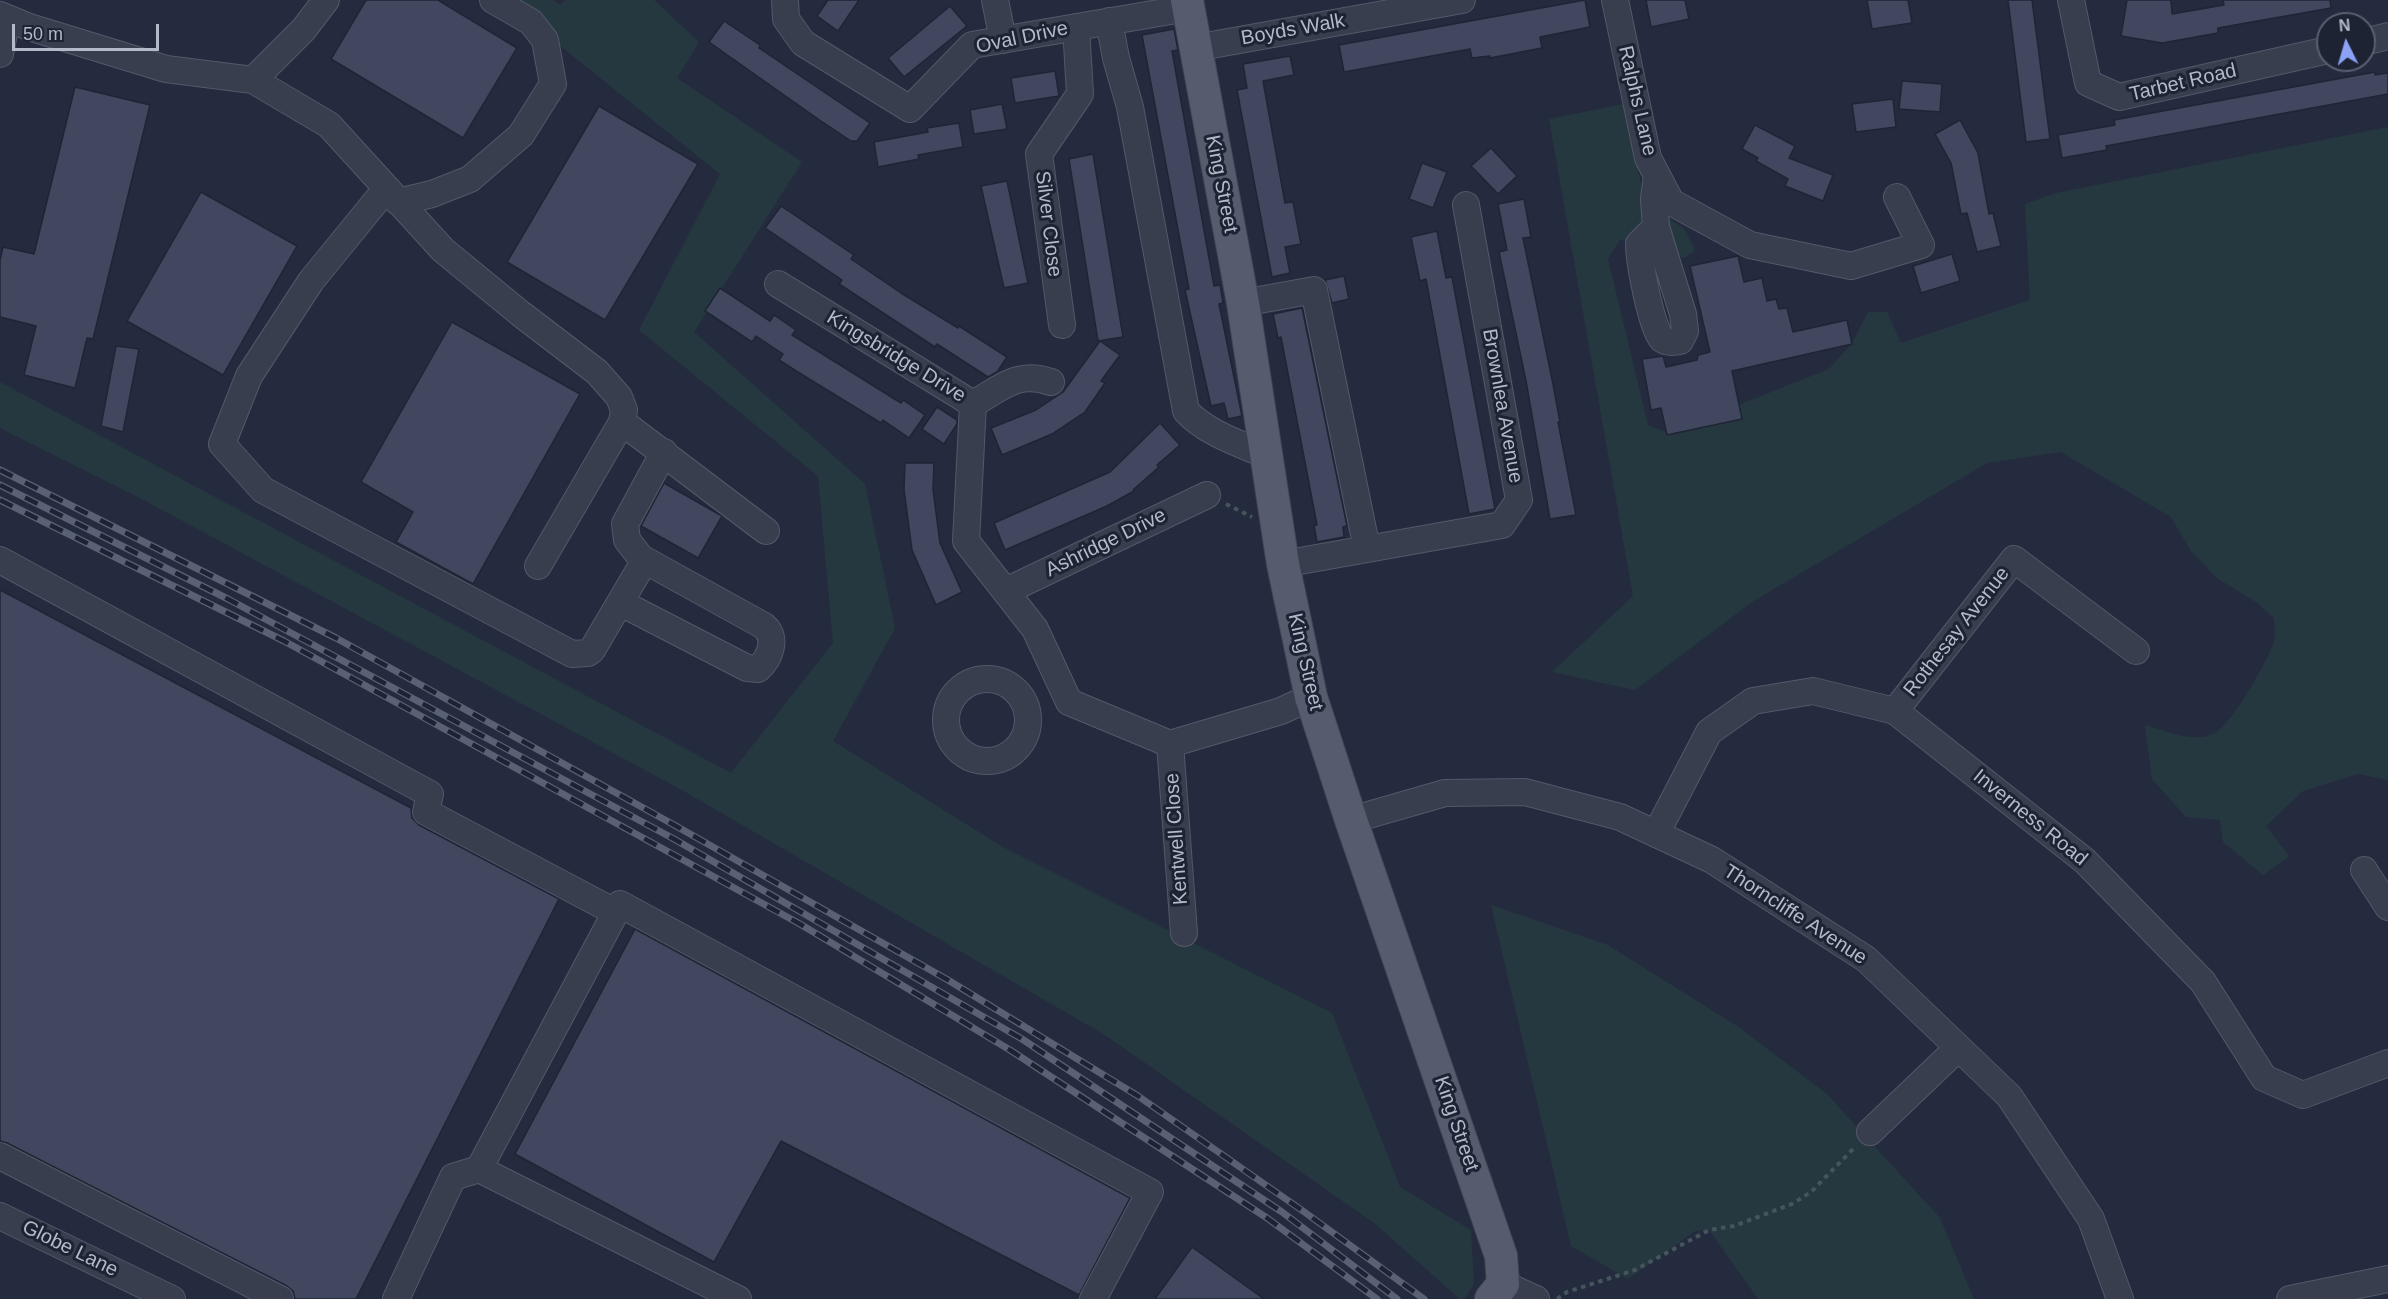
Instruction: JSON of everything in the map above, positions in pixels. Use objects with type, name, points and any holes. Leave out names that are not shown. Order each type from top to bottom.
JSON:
[{"type":"main road","name":"King Street","points":[[1187,4],[1243,303],[1283,564],[1311,697],[1501,1256],[1497,1291]]},
{"type":"street","points":[[253,80],[304,29],[326,0]]},
{"type":"street","points":[[493,0],[531,22],[545,40],[553,84],[521,135],[470,179],[432,194],[392,195],[311,281],[249,376],[222,444],[264,490],[572,654],[588,653],[592,650],[645,560]]},
{"type":"street","name":"Oval Drive","points":[[785,0],[786,19],[804,43],[910,109],[972,45],[1109,21],[1187,4]]},
{"type":"street","points":[[995,0],[1002,40]]},
{"type":"street","name":"Boyds Walk","points":[[1195,48],[1462,0]]},
{"type":"street","name":"Ralphs Lane","points":[[1615,0],[1648,158],[1671,202],[1750,245],[1851,266],[1920,245],[1897,197]]},
{"type":"street","name":"Tarbet Road","points":[[2071,0],[2088,83],[2119,98],[2316,53]]},
{"type":"street","points":[[0,54],[4,17],[29,27],[166,69],[253,80],[329,126],[443,250],[597,372],[619,397],[624,410],[622,422],[538,566]]},
{"type":"street","points":[[1109,21],[1116,58],[1130,107],[1186,411],[1193,419],[1210,429],[1268,456]]},
{"type":"street","name":"Silver Close","points":[[1062,325],[1039,154],[1080,94],[1076,27]]},
{"type":"street","points":[[1656,227],[1654,199],[1657,176]]},
{"type":"street","name":"Brownlea Avenue","points":[[1283,564],[1502,525],[1519,500],[1466,205]]},
{"type":"street","name":"Kingsbridge Drive","points":[[778,284],[973,404],[966,541],[1035,629],[1069,702],[1170,744]]},
{"type":"street","points":[[1243,303],[1314,290],[1367,549]]},
{"type":"street","points":[[973,404],[1016,380],[1037,377],[1051,382]]},
{"type":"street","points":[[622,422],[766,531]]},
{"type":"street","points":[[621,603],[747,668],[754,669],[762,666],[772,645],[771,632],[765,626],[645,560],[633,550],[627,540],[625,524],[663,452]]},
{"type":"street","name":"Ashridge Drive","points":[[1006,591],[1207,495]]},
{"type":"street","name":"Rothesay Avenue","points":[[1895,711],[2014,559],[2136,651]]},
{"type":"street","points":[[0,560],[430,794],[426,812],[615,912]]},
{"type":"street","points":[[1021,696],[1062,686]]},
{"type":"street","name":"Inverness Road","points":[[1656,834],[1709,732],[1753,701],[1813,691],[1895,711],[2085,861],[2203,982],[2264,1078],[2303,1095],[2388,1063]]},
{"type":"street","points":[[1170,744],[1281,711],[1311,697]]},
{"type":"street","name":"Kentwell Close","points":[[1170,744],[1184,933]]},
{"type":"street","name":"Thorncliffe Avenue","points":[[1351,820],[1445,793],[1525,792],[1620,817],[1712,860],[1866,959],[2009,1096],[2091,1219],[2120,1299]]},
{"type":"street","points":[[2364,870],[2388,907]]},
{"type":"street","points":[[479,1169],[620,904],[1150,1192],[1093,1299]]},
{"type":"street","points":[[1870,1132],[1958,1048]]},
{"type":"street","points":[[0,1156],[280,1299]]},
{"type":"street","points":[[396,1299],[453,1177],[479,1169],[738,1299]]},
{"type":"street","name":"Globe Lane","points":[[0,1215],[172,1299]]},
{"type":"street","points":[[2290,1299],[2388,1279]]},
{"type":"street","points":[[1497,1291],[1536,1299]]},
{"type":"path","points":[[1207,495],[1279,530]]},
{"type":"path","points":[[1557,1299],[1567,1292],[1635,1270],[1709,1230],[1734,1226],[1792,1204],[1811,1192],[1870,1132]]},
{"type":"shaded area","points":[[503,0],[553,0],[560,5],[565,0],[654,0],[699,42],[677,78],[802,162],[694,332],[865,484],[895,628],[833,741],[1003,847],[1332,1013],[1400,1187],[1471,1230],[1474,1284],[1464,1299],[1460,1299],[1374,1223],[1105,1035],[680,789],[140,498],[0,428],[0,382],[731,773],[833,643],[818,476],[639,330],[720,174]]},
{"type":"shaded area","points":[[1624,104],[1646,202],[1684,229],[1695,250],[1684,258],[1649,244],[1620,240],[1608,259],[1648,425],[1668,433],[1829,369],[1852,343],[1868,312],[1887,312],[1901,343],[2030,300],[2025,204],[2056,193],[2388,127],[2388,780],[2358,774],[2303,791],[2266,826],[2289,856],[2263,875],[2223,842],[2220,820],[2186,817],[2152,779],[2145,725],[2188,737],[2213,734],[2220,729],[2248,692],[2271,650],[2275,638],[2274,618],[2256,602],[2217,578],[2191,551],[2171,517],[2061,452],[1987,463],[1752,602],[1635,690],[1552,672],[1633,596],[1549,119]]},
{"type":"shaded area","points":[[1491,905],[1608,945],[1737,1026],[1827,1094],[1940,1218],[1974,1299],[1758,1299],[1709,1230],[1695,1231],[1628,1279],[1571,1246]]},
{"type":"building","points":[[366,0],[438,0],[517,48],[463,138],[331,59]]},
{"type":"building","points":[[828,0],[859,0],[838,31],[817,16]]},
{"type":"building","points":[[1585,0],[1590,27],[1540,37],[1542,48],[1490,58],[1490,56],[1472,58],[1470,49],[1344,72],[1339,45]]},
{"type":"building","points":[[1646,0],[1685,0],[1689,19],[1651,27]]},
{"type":"building","points":[[1867,0],[1908,0],[1912,23],[1872,29]]},
{"type":"building","points":[[2008,0],[2032,0],[2050,139],[2026,142]]},
{"type":"building","points":[[2127,0],[2171,0],[2172,14],[2224,5],[2223,0],[2330,0],[2331,8],[2218,28],[2218,33],[2162,43],[2121,36]]},
{"type":"building","points":[[950,6],[967,26],[904,77],[888,58]]},
{"type":"building","points":[[724,21],[760,45],[759,48],[870,123],[857,141],[851,141],[818,119],[709,42]]},
{"type":"building","points":[[1174,29],[1178,50],[1172,51],[1214,286],[1220,285],[1223,303],[1219,304],[1242,416],[1228,419],[1224,403],[1211,406],[1185,290],[1189,289],[1142,35]]},
{"type":"building","points":[[1290,56],[1294,75],[1263,81],[1285,203],[1293,202],[1301,244],[1285,247],[1290,273],[1272,277],[1237,90],[1247,88],[1243,64]]},
{"type":"building","points":[[1055,71],[1059,96],[1015,103],[1011,78]]},
{"type":"building","points":[[2375,72],[2375,75],[2388,73],[2388,94],[2106,146],[2107,150],[2062,158],[2058,135],[2115,125],[2114,120]]},
{"type":"building","points":[[1902,81],[1942,84],[1940,112],[1899,109]]},
{"type":"building","points":[[75,87],[150,105],[93,339],[87,338],[75,388],[24,375],[36,326],[0,317],[0,260],[3,247],[34,254]]},
{"type":"building","points":[[1893,99],[1896,127],[1856,132],[1852,104]]},
{"type":"building","points":[[1002,104],[1007,129],[974,134],[970,110]]},
{"type":"building","points":[[599,106],[698,164],[605,320],[507,262]]},
{"type":"building","points":[[1960,120],[1978,153],[1989,214],[1993,213],[2001,246],[1977,252],[1967,213],[1961,214],[1951,163],[1935,134]]},
{"type":"building","points":[[959,123],[963,147],[918,155],[919,159],[878,167],[874,142],[928,132],[927,128]]},
{"type":"building","points":[[1755,125],[1795,146],[1789,158],[1833,175],[1823,201],[1785,186],[1788,179],[1756,161],[1758,158],[1742,149]]},
{"type":"building","points":[[1491,148],[1517,176],[1498,194],[1471,166]]},
{"type":"building","points":[[1093,154],[1123,337],[1098,341],[1069,159]]},
{"type":"building","points":[[1422,163],[1447,172],[1433,208],[1409,199]]},
{"type":"building","points":[[1007,181],[1028,283],[1004,288],[981,186]]},
{"type":"building","points":[[201,192],[297,246],[223,375],[127,321]]},
{"type":"building","points":[[1524,199],[1531,237],[1523,238],[1553,384],[1576,515],[1550,519],[1526,381],[1499,252],[1507,250],[1498,204]]},
{"type":"building","points":[[781,206],[854,255],[851,259],[901,293],[1007,357],[997,372],[988,377],[937,344],[935,347],[839,284],[842,280],[765,228]]},
{"type":"building","points":[[1437,231],[1446,278],[1452,277],[1495,509],[1469,514],[1426,279],[1420,281],[1411,237]]},
{"type":"building","points":[[1952,254],[1960,281],[1921,293],[1913,266]]},
{"type":"building","points":[[1738,256],[1744,282],[1762,278],[1767,301],[1776,299],[1779,309],[1787,308],[1793,332],[1847,320],[1852,344],[1732,371],[1742,419],[1667,435],[1661,408],[1651,410],[1642,359],[1663,356],[1666,367],[1697,360],[1698,355],[1710,352],[1690,266]]},
{"type":"building","points":[[1344,276],[1349,299],[1332,303],[1325,280]]},
{"type":"building","points":[[720,288],[770,321],[774,315],[796,330],[792,335],[901,403],[903,400],[925,415],[909,438],[883,420],[881,423],[779,360],[783,354],[756,336],[752,342],[705,311]]},
{"type":"building","points":[[1302,308],[1347,526],[1343,527],[1344,537],[1317,542],[1314,525],[1317,525],[1281,337],[1278,338],[1273,314]]},
{"type":"building","points":[[452,322],[580,394],[473,584],[396,542],[413,512],[361,482]]},
{"type":"building","points":[[1100,341],[1120,355],[1101,381],[1105,383],[1085,412],[1052,434],[1002,455],[991,428],[1036,410],[1063,392]]},
{"type":"building","points":[[116,346],[139,349],[123,432],[101,426]]},
{"type":"building","points":[[937,407],[957,420],[957,424],[944,444],[922,429]]},
{"type":"building","points":[[1160,423],[1180,445],[1157,465],[1159,467],[1134,491],[1107,506],[1005,550],[994,523],[1110,472]]},
{"type":"building","points":[[905,463],[934,463],[933,490],[940,543],[962,592],[936,605],[912,550],[904,490]]},
{"type":"building","points":[[664,483],[722,516],[698,558],[641,526]]},
{"type":"building","points":[[0,590],[411,808],[412,818],[419,825],[559,899],[356,1299],[295,1299],[293,1291],[287,1286],[0,1141]]},
{"type":"building","points":[[635,929],[1130,1198],[1079,1295],[781,1141],[714,1262],[515,1154]]},
{"type":"building","points":[[1192,1247],[1264,1299],[1155,1299]]},
{"type":"railway","points":[[0,470],[336,638],[948,980],[1138,1096],[1424,1299]]},
{"type":"railway","points":[[0,485],[228,599],[674,839],[1022,1039],[1282,1212],[1397,1299]]},
{"type":"railway","points":[[0,500],[284,641],[800,924],[1010,1050],[1267,1218],[1377,1299]]}]
